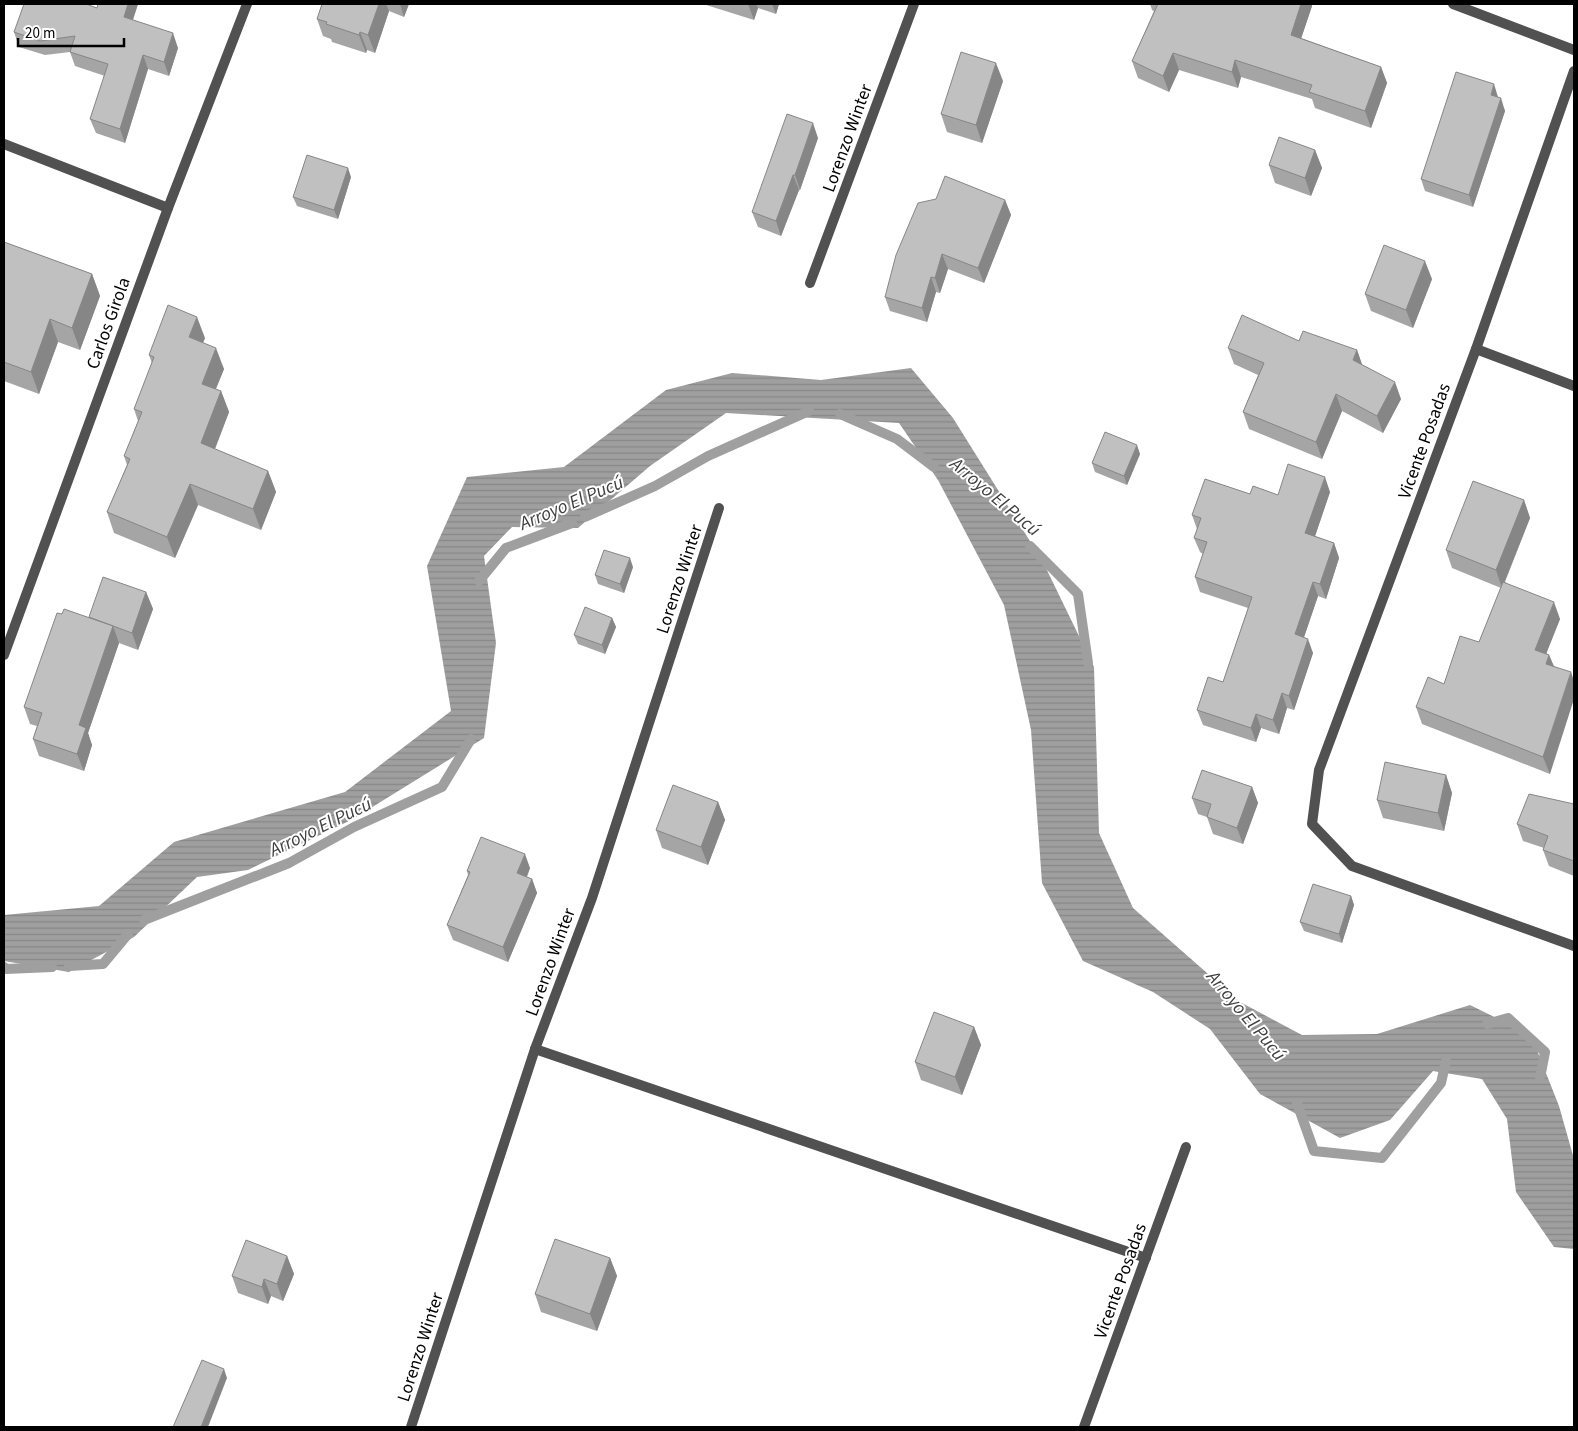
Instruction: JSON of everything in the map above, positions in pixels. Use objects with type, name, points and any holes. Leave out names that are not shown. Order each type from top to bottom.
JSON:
[{"type":"street","name":"Carlos Girola","points":[[4,655],[168,208],[247,4]]},
{"type":"street","name":"Lorenzo Winter","points":[[810,283],[914,4]]},
{"type":"street","points":[[1453,4],[1574,50]]},
{"type":"street","name":"Vicente Posadas","points":[[1574,71],[1476,349],[1319,770],[1312,824],[1352,866],[1574,946]]},
{"type":"street","points":[[4,144],[168,208]]},
{"type":"street","points":[[1476,349],[1574,386]]},
{"type":"street","name":"Lorenzo Winter","points":[[411,1427],[535,1049],[592,898],[719,508]]},
{"type":"street","points":[[535,1049],[1146,1258]]},
{"type":"street","name":"Vicente Posadas","points":[[1084,1427],[1186,1147]]},
{"type":"water","points":[[911,368],[953,418],[1043,562],[1094,667],[1099,833],[1133,908],[1240,1002],[1302,1035],[1377,1034],[1470,1005],[1531,1035],[1559,1106],[1574,1159],[1574,1249],[1554,1247],[1516,1192],[1507,1119],[1482,1079],[1433,1071],[1390,1120],[1340,1138],[1260,1094],[1210,1029],[1153,992],[1083,961],[1042,883],[1031,730],[1004,605],[938,480],[899,423],[726,413],[650,466],[578,528],[512,527],[484,556],[496,643],[484,738],[353,819],[248,870],[197,877],[134,937],[69,972],[4,961],[4,915],[99,906],[174,842],[345,792],[451,711],[427,566],[467,477],[564,467],[666,390],[732,373],[821,380]]},
{"type":"building","points":[[24,4],[86,4],[97,8],[98,4],[128,4],[124,17],[173,33],[164,62],[143,55],[120,129],[90,119],[108,64],[70,52],[75,36],[40,41],[14,32]]},
{"type":"building","points":[[322,4],[379,4],[368,35],[360,32],[359,35],[317,19]]},
{"type":"building","points":[[1158,4],[1301,4],[1291,35],[1381,67],[1365,111],[1309,92],[1312,85],[1235,60],[1232,72],[1173,53],[1163,76],[1132,61]]},
{"type":"building","points":[[961,52],[996,63],[976,125],[941,114]]},
{"type":"building","points":[[1456,72],[1494,84],[1491,95],[1501,98],[1469,195],[1421,179]]},
{"type":"building","points":[[787,114],[813,123],[795,175],[793,175],[776,221],[752,212]]},
{"type":"building","points":[[1279,137],[1315,150],[1305,178],[1269,165]]},
{"type":"building","points":[[307,155],[348,168],[334,210],[293,197]]},
{"type":"building","points":[[945,176],[1005,200],[978,268],[942,254],[935,278],[931,277],[922,308],[885,297],[896,255],[918,203],[936,199]]},
{"type":"building","points":[[4,242],[92,274],[72,328],[50,319],[31,372],[4,362]]},
{"type":"building","points":[[1384,245],[1425,261],[1406,310],[1365,294]]},
{"type":"building","points":[[168,305],[197,317],[189,337],[216,348],[202,384],[221,391],[201,443],[268,471],[253,509],[190,484],[167,537],[107,512],[130,459],[124,456],[142,412],[134,409],[154,357],[149,355]]},
{"type":"building","points":[[1242,315],[1299,341],[1303,331],[1357,350],[1353,360],[1395,382],[1377,416],[1336,394],[1316,442],[1243,412],[1264,363],[1228,348]]},
{"type":"building","points":[[1105,432],[1137,445],[1124,476],[1092,463]]},
{"type":"building","points":[[1288,464],[1325,477],[1305,533],[1334,543],[1320,584],[1313,582],[1295,634],[1308,639],[1289,696],[1282,693],[1273,720],[1256,714],[1251,728],[1197,710],[1208,677],[1223,682],[1252,597],[1195,577],[1207,542],[1194,538],[1201,518],[1192,515],[1205,479],[1250,494],[1253,486],[1278,495]]},
{"type":"building","points":[[1473,481],[1524,500],[1496,570],[1446,550]]},
{"type":"building","points":[[604,550],[630,558],[620,584],[595,575]]},
{"type":"building","points":[[103,577],[146,592],[132,633],[89,617]]},
{"type":"building","points":[[1503,582],[1554,602],[1535,650],[1549,655],[1546,664],[1571,672],[1543,757],[1416,707],[1428,677],[1444,684],[1460,636],[1479,642]]},
{"type":"building","points":[[585,607],[612,618],[602,645],[574,635]]},
{"type":"building","points":[[64,609],[113,626],[79,725],[86,728],[77,754],[33,739],[42,713],[24,707],[57,613],[62,614]]},
{"type":"building","points":[[1385,762],[1446,775],[1438,813],[1377,800]]},
{"type":"building","points":[[1202,770],[1252,787],[1237,828],[1207,817],[1211,804],[1192,798]]},
{"type":"building","points":[[673,785],[718,802],[701,847],[656,830]]},
{"type":"building","points":[[1529,794],[1574,804],[1574,861],[1543,850],[1548,836],[1517,824]]},
{"type":"building","points":[[481,837],[525,854],[517,873],[532,879],[503,947],[447,925],[470,872],[467,871]]},
{"type":"building","points":[[1313,884],[1351,896],[1339,934],[1300,922]]},
{"type":"building","points":[[934,1012],[974,1027],[955,1077],[915,1062]]},
{"type":"building","points":[[555,1239],[610,1258],[590,1314],[535,1294]]},
{"type":"building","points":[[246,1240],[287,1256],[277,1284],[264,1279],[262,1287],[232,1276]]},
{"type":"building","points":[[202,1360],[224,1369],[201,1427],[173,1427]]},
{"type":"waterway","name":"Arroyo El Pucú","points":[[585,517],[655,486],[708,456],[809,411]]},
{"type":"waterway","name":"Arroyo El Pucú","points":[[840,414],[897,439],[934,467]]},
{"type":"waterway","name":"Arroyo El Pucú","points":[[479,581],[506,548],[572,523]]},
{"type":"waterway","name":"Arroyo El Pucú","points":[[1030,546],[1078,594],[1088,663]]},
{"type":"waterway","name":"Arroyo El Pucú","points":[[144,920],[289,863],[354,827],[442,787],[471,739]]},
{"type":"waterway","name":"Arroyo El Pucú","points":[[69,966],[103,964],[128,934]]},
{"type":"waterway","name":"Arroyo El Pucú","points":[[4,967],[6,969],[52,967]]},
{"type":"waterway","name":"Arroyo El Pucú","points":[[1487,1024],[1508,1018],[1545,1052],[1540,1078]]},
{"type":"waterway","name":"Arroyo El Pucú","points":[[1297,1103],[1314,1151],[1382,1158],[1441,1083],[1446,1061]]}]
